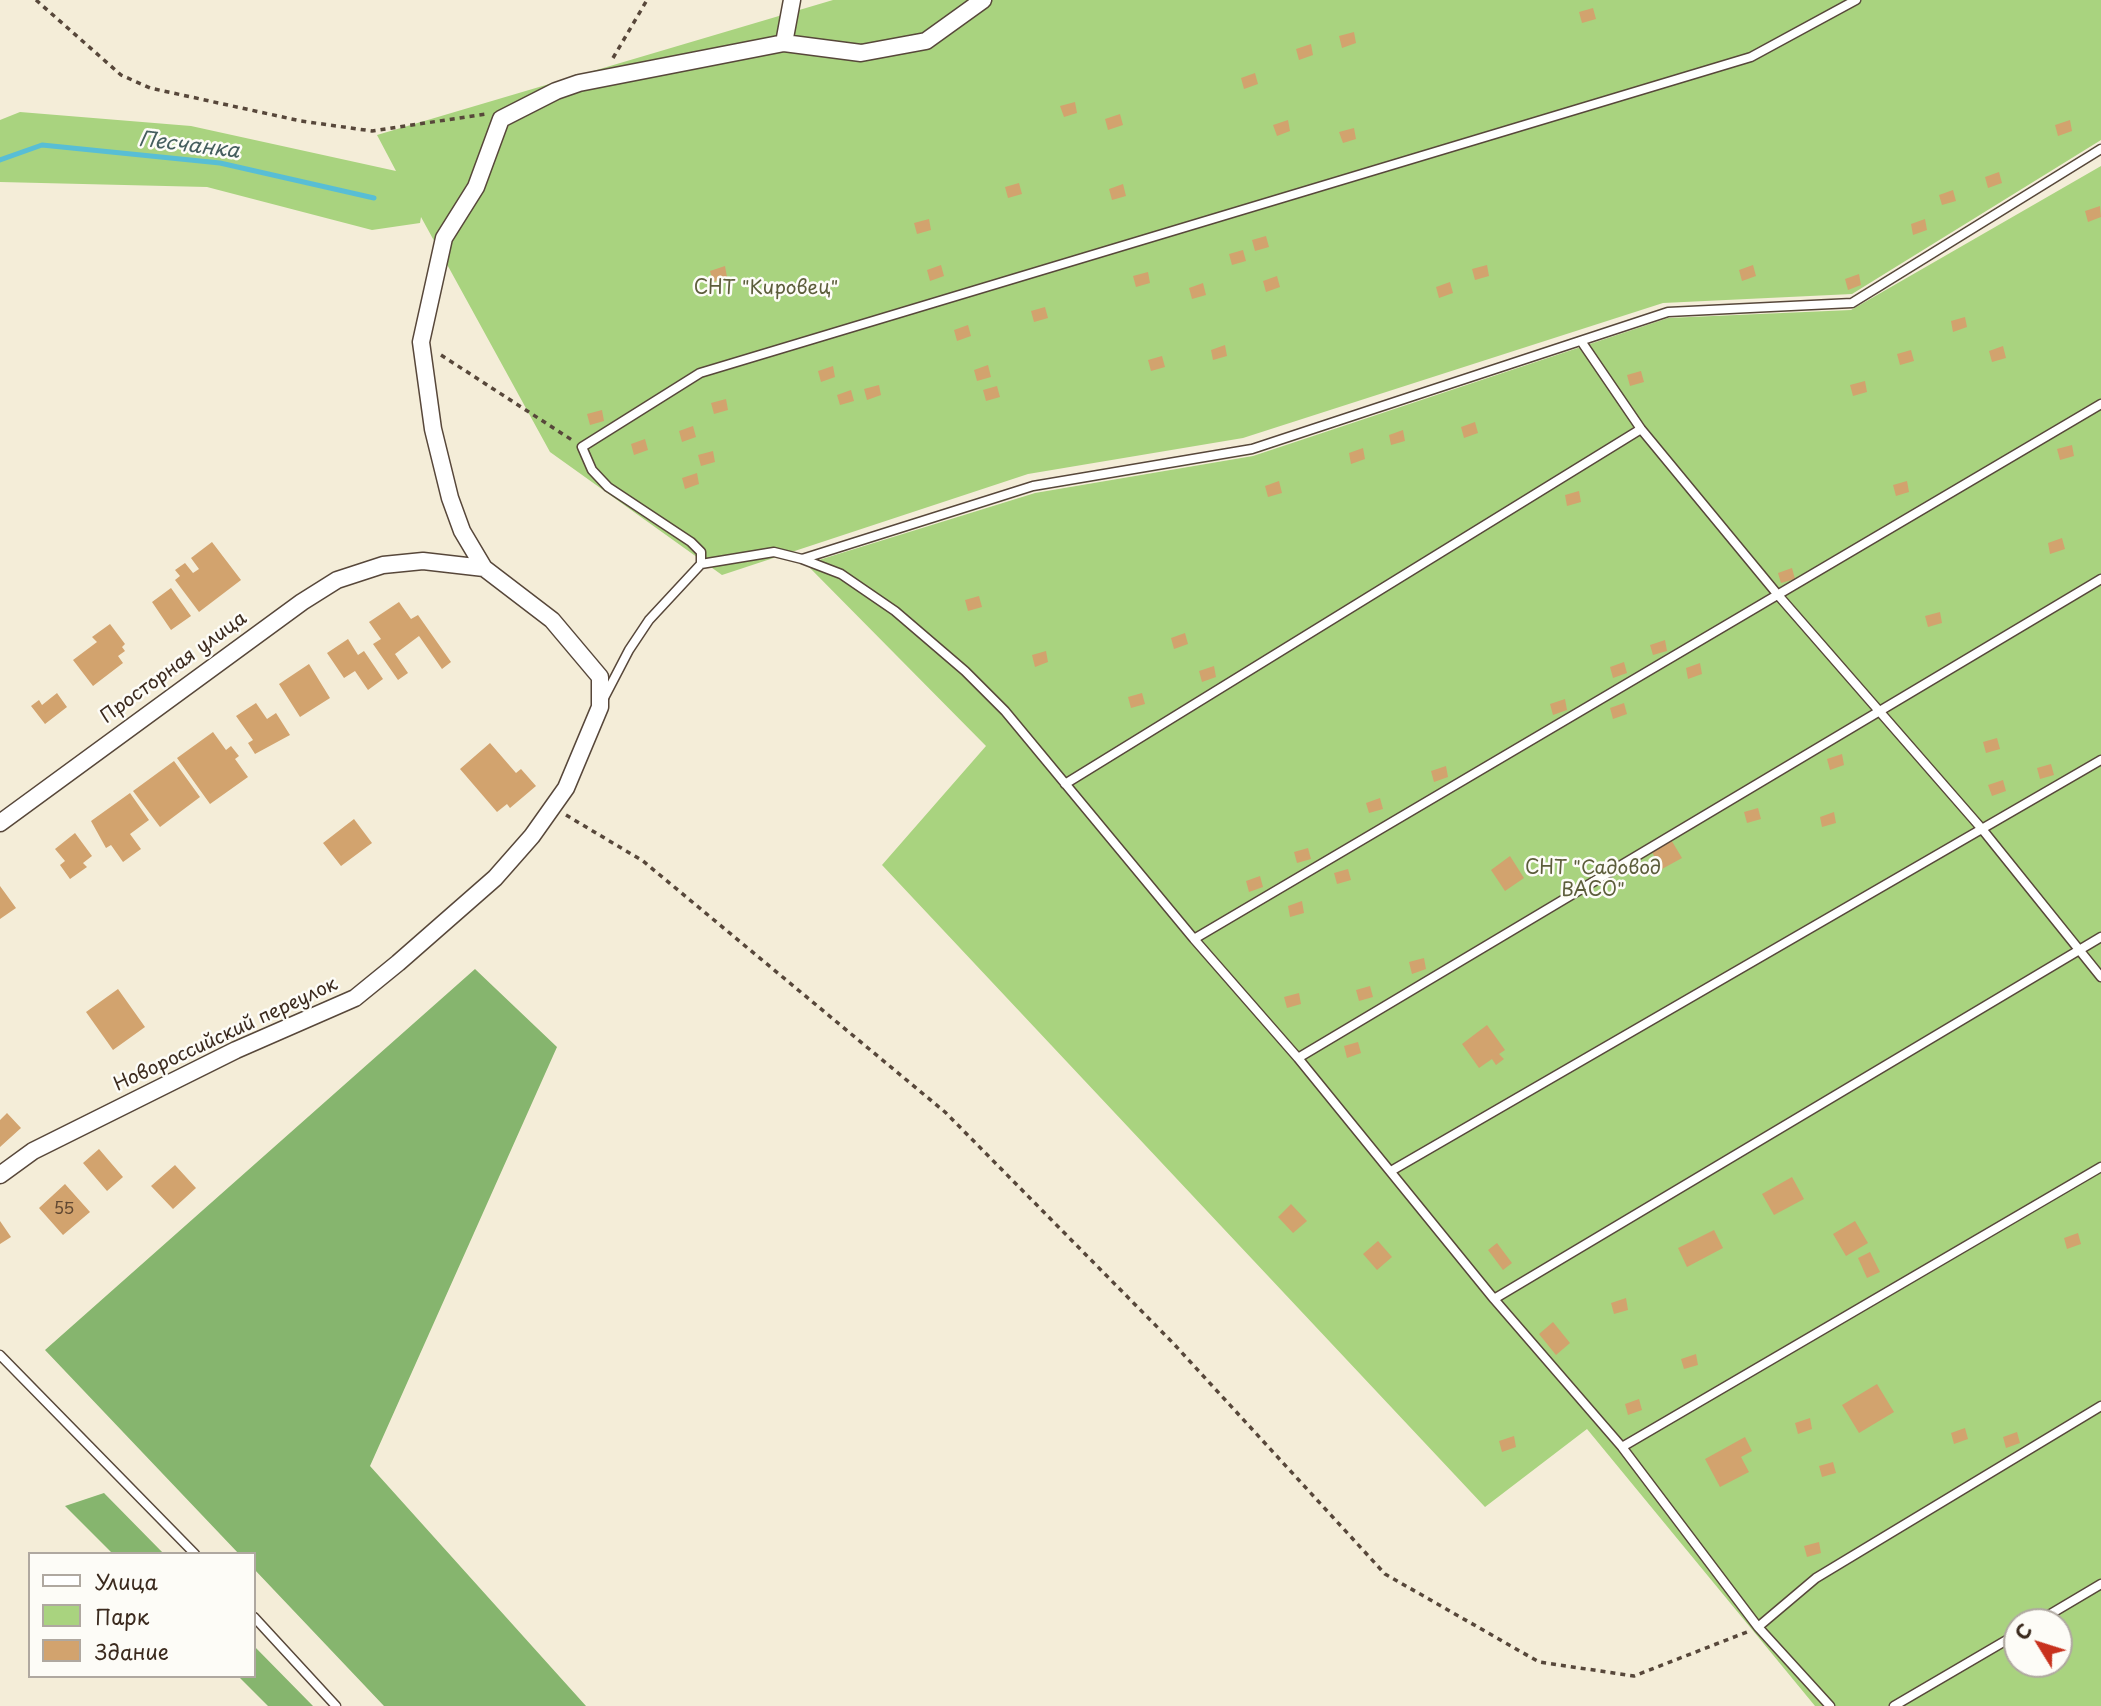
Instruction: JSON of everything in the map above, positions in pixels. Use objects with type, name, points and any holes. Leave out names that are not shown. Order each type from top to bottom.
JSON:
[{"type":"street","points":[[784,43],[792,0]]},
{"type":"street","points":[[484,568],[462,531],[450,498],[433,429],[421,342],[444,238],[476,187],[501,119],[579,83],[784,43],[861,53],[926,41],[983,0]]},
{"type":"street","name":"Просторная улица","points":[[0,823],[302,602],[337,580],[383,565],[423,561],[484,568]]},
{"type":"street","name":"Новороссийский переулок","points":[[0,1175],[33,1151],[56,1139],[236,1050],[355,998],[495,878],[532,836],[566,788],[600,707],[600,677],[552,620],[484,568]]},
{"type":"lane","points":[[701,565],[701,552],[691,542],[608,487],[592,470],[582,447],[700,373],[1751,57],[1856,0]]},
{"type":"lane","points":[[802,559],[1033,486],[1252,449],[1668,312],[1852,303],[2101,149]]},
{"type":"lane","points":[[1581,341],[1641,429],[1778,594],[1982,829],[2101,976]]},
{"type":"lane","points":[[1194,939],[2101,404]]},
{"type":"lane","points":[[1065,784],[1641,429]]},
{"type":"lane","points":[[600,707],[629,649],[649,620],[701,565],[774,552],[802,559],[841,575],[895,611],[973,679],[1065,784],[1297,1058],[1494,1299],[1622,1447],[1758,1628],[1829,1706]]},
{"type":"lane","points":[[1297,1058],[2101,579]]},
{"type":"lane","points":[[1391,1171],[2101,760]]},
{"type":"lane","points":[[1494,1299],[2101,937]]},
{"type":"lane","points":[[1622,1447],[2101,1167]]},
{"type":"lane","points":[[0,1355],[193,1552]]},
{"type":"lane","points":[[1758,1628],[1816,1578],[2101,1406]]},
{"type":"lane","points":[[2061,1608],[2101,1584]]},
{"type":"lane","points":[[256,1619],[336,1706]]},
{"type":"lane","points":[[1894,1706],[2003,1642]]},
{"type":"path","points":[[36,0],[121,75],[150,88],[301,121],[372,131],[522,108]]},
{"type":"path","points":[[606,63],[616,56],[648,0]]},
{"type":"path","points":[[421,342],[582,447]]},
{"type":"path","points":[[552,807],[643,861],[945,1112],[1173,1343],[1385,1574],[1539,1662],[1634,1676],[1758,1628]]},
{"type":"green space","name":"СНТ \"Кировец\"","points":[[833,0],[2101,0],[2101,140],[1852,294],[1663,303],[1243,438],[1028,474],[722,575],[550,452],[421,217],[420,223],[372,230],[207,187],[0,182],[0,120],[20,112],[191,126],[396,171],[377,135]]},
{"type":"green space","name":"СНТ \"Садовод ВАСО\"","points":[[2101,166],[2101,1706],[1815,1706],[1587,1429],[1485,1507],[882,865],[986,746],[806,564],[1035,493],[1253,456],[1668,318],[1851,310]]},
{"type":"green space","points":[[475,969],[557,1047],[370,1466],[586,1706],[384,1706],[256,1571],[256,1552],[237,1552],[45,1350]]},
{"type":"green space","points":[[104,1493],[162,1552],[111,1552],[65,1506]]},
{"type":"green space","points":[[256,1648],[313,1706],[268,1706],[240,1678],[256,1678]]},
{"type":"building","points":[[1593,8],[1596,19],[1582,23],[1579,12]]},
{"type":"building","points":[[1354,32],[1356,43],[1342,48],[1339,36]]},
{"type":"building","points":[[1311,44],[1313,55],[1299,60],[1296,49]]},
{"type":"building","points":[[1255,73],[1258,84],[1244,89],[1241,78]]},
{"type":"building","points":[[1075,102],[1077,113],[1064,117],[1060,106]]},
{"type":"building","points":[[1120,114],[1123,125],[1108,130],[1105,119]]},
{"type":"building","points":[[1288,120],[1290,131],[1277,136],[1273,125]]},
{"type":"building","points":[[2070,120],[2072,131],[2058,136],[2055,125]]},
{"type":"building","points":[[1354,128],[1356,139],[1343,143],[1339,132]]},
{"type":"building","points":[[1999,172],[2002,183],[1988,188],[1985,177]]},
{"type":"building","points":[[1019,183],[1022,194],[1008,198],[1005,187]]},
{"type":"building","points":[[1123,184],[1126,196],[1112,200],[1109,189]]},
{"type":"building","points":[[1953,190],[1956,201],[1942,205],[1939,195]]},
{"type":"building","points":[[2100,206],[2101,217],[2088,222],[2085,211]]},
{"type":"building","points":[[929,219],[931,230],[917,234],[914,223]]},
{"type":"building","points":[[1925,219],[1927,230],[1913,235],[1911,224]]},
{"type":"building","points":[[1266,236],[1269,247],[1255,251],[1252,240]]},
{"type":"building","points":[[1243,250],[1246,261],[1232,265],[1229,254]]},
{"type":"building","points":[[941,265],[944,276],[930,281],[927,270]]},
{"type":"building","points":[[1487,265],[1489,276],[1475,280],[1472,269]]},
{"type":"building","points":[[1753,265],[1756,276],[1742,281],[1739,270]]},
{"type":"building","points":[[725,266],[727,277],[713,282],[710,271]]},
{"type":"building","points":[[1148,272],[1150,283],[1136,287],[1133,276]]},
{"type":"building","points":[[1859,274],[1861,285],[1848,290],[1845,279]]},
{"type":"building","points":[[1277,276],[1280,287],[1266,292],[1263,281]]},
{"type":"building","points":[[1450,282],[1453,293],[1439,298],[1436,287]]},
{"type":"building","points":[[1203,283],[1206,295],[1192,299],[1189,288]]},
{"type":"building","points":[[1045,307],[1048,318],[1034,322],[1031,311]]},
{"type":"building","points":[[1965,317],[1967,327],[1953,332],[1951,321]]},
{"type":"building","points":[[968,325],[971,336],[957,341],[954,330]]},
{"type":"building","points":[[1225,345],[1227,356],[1213,360],[1211,350]]},
{"type":"building","points":[[2003,346],[2006,358],[1992,362],[1989,351]]},
{"type":"building","points":[[1911,350],[1914,361],[1900,365],[1897,354]]},
{"type":"building","points":[[1162,356],[1165,367],[1151,371],[1148,360]]},
{"type":"building","points":[[988,365],[991,377],[977,381],[974,370]]},
{"type":"building","points":[[833,366],[835,377],[821,382],[818,371]]},
{"type":"building","points":[[1641,371],[1644,382],[1630,386],[1627,375]]},
{"type":"building","points":[[1865,381],[1867,392],[1853,396],[1850,385]]},
{"type":"building","points":[[879,385],[881,395],[867,400],[864,389]]},
{"type":"building","points":[[997,386],[1000,397],[986,401],[983,390]]},
{"type":"building","points":[[851,390],[854,401],[840,405],[837,395]]},
{"type":"building","points":[[726,399],[728,410],[714,414],[711,403]]},
{"type":"building","points":[[602,410],[604,421],[590,425],[587,414]]},
{"type":"building","points":[[1475,422],[1478,433],[1464,438],[1461,427]]},
{"type":"building","points":[[693,426],[696,437],[682,442],[679,431]]},
{"type":"building","points":[[1403,430],[1405,441],[1391,445],[1389,435]]},
{"type":"building","points":[[645,439],[648,450],[634,455],[631,444]]},
{"type":"building","points":[[2072,445],[2074,456],[2060,460],[2057,449]]},
{"type":"building","points":[[1363,448],[1365,459],[1351,464],[1349,453]]},
{"type":"building","points":[[713,451],[715,462],[701,466],[698,455]]},
{"type":"building","points":[[697,473],[699,484],[685,489],[682,478]]},
{"type":"building","points":[[1279,481],[1282,493],[1268,497],[1265,486]]},
{"type":"building","points":[[1907,481],[1909,492],[1896,496],[1893,485]]},
{"type":"building","points":[[1579,491],[1581,502],[1567,506],[1565,495]]},
{"type":"building","points":[[2062,538],[2065,549],[2050,554],[2048,543]]},
{"type":"building","points":[[212,542],[241,580],[199,612],[175,580],[180,576],[175,570],[185,563],[193,573],[199,569],[191,558]]},
{"type":"building","points":[[1792,568],[1795,579],[1781,583],[1778,573]]},
{"type":"building","points":[[171,588],[191,616],[171,630],[152,602]]},
{"type":"building","points":[[979,596],[982,607],[968,611],[965,600]]},
{"type":"building","points":[[399,602],[411,619],[418,615],[451,662],[442,669],[419,636],[395,654],[408,673],[398,680],[373,644],[381,639],[369,622]]},
{"type":"building","points":[[1940,612],[1942,623],[1928,627],[1925,616]]},
{"type":"building","points":[[110,624],[125,644],[122,647],[125,651],[118,656],[123,663],[93,686],[73,660],[97,642],[92,637]]},
{"type":"building","points":[[1185,633],[1188,644],[1174,649],[1171,638]]},
{"type":"building","points":[[348,639],[358,655],[364,651],[383,679],[368,690],[355,671],[344,678],[327,653]]},
{"type":"building","points":[[1665,640],[1667,651],[1653,655],[1650,645]]},
{"type":"building","points":[[1046,651],[1048,662],[1035,667],[1032,655]]},
{"type":"building","points":[[1624,662],[1627,673],[1613,678],[1610,667]]},
{"type":"building","points":[[1700,663],[1702,674],[1688,679],[1686,668]]},
{"type":"building","points":[[309,664],[330,698],[300,717],[279,684]]},
{"type":"building","points":[[1214,666],[1216,677],[1202,682],[1199,671]]},
{"type":"building","points":[[57,693],[67,707],[45,724],[31,706],[39,700],[42,705]]},
{"type":"building","points":[[1142,693],[1145,704],[1131,708],[1128,697]]},
{"type":"building","points":[[1565,699],[1567,710],[1553,715],[1550,704]]},
{"type":"building","points":[[256,703],[267,719],[276,713],[290,735],[255,754],[248,743],[253,740],[236,716]]},
{"type":"building","points":[[1624,703],[1627,714],[1613,719],[1610,708]]},
{"type":"building","points":[[213,732],[226,750],[231,746],[239,756],[235,759],[248,777],[210,804],[177,758]]},
{"type":"building","points":[[1997,738],[2000,749],[1986,753],[1983,742]]},
{"type":"building","points":[[490,743],[516,773],[521,769],[536,786],[510,808],[507,804],[497,812],[460,769]]},
{"type":"building","points":[[1842,754],[1844,765],[1830,770],[1827,759]]},
{"type":"building","points":[[174,761],[200,797],[160,827],[133,791]]},
{"type":"building","points":[[2051,764],[2054,775],[2040,779],[2037,768]]},
{"type":"building","points":[[1446,766],[1448,777],[1434,782],[1431,771]]},
{"type":"building","points":[[2003,780],[2006,791],[1992,796],[1988,785]]},
{"type":"building","points":[[130,793],[149,820],[130,834],[141,849],[123,862],[111,845],[106,848],[91,821]]},
{"type":"building","points":[[1380,798],[1383,809],[1369,813],[1366,803]]},
{"type":"building","points":[[1758,808],[1761,819],[1747,823],[1744,812]]},
{"type":"building","points":[[1834,812],[1836,823],[1822,827],[1820,817]]},
{"type":"building","points":[[354,819],[372,843],[341,866],[323,843]]},
{"type":"building","points":[[75,833],[92,856],[83,863],[87,867],[70,879],[60,865],[65,861],[55,849]]},
{"type":"building","points":[[1670,838],[1682,858],[1662,869],[1650,849]]},
{"type":"building","points":[[1308,848],[1311,859],[1297,863],[1294,852]]},
{"type":"building","points":[[1510,856],[1524,878],[1505,891],[1491,870]]},
{"type":"building","points":[[1348,869],[1351,880],[1337,884],[1334,873]]},
{"type":"building","points":[[1260,876],[1263,887],[1249,892],[1246,881]]},
{"type":"building","points":[[0,886],[16,908],[0,919]]},
{"type":"building","points":[[1302,901],[1304,913],[1290,917],[1288,906]]},
{"type":"building","points":[[1424,958],[1426,969],[1412,974],[1409,962]]},
{"type":"building","points":[[1370,986],[1373,997],[1359,1001],[1356,990]]},
{"type":"building","points":[[118,989],[145,1027],[113,1050],[86,1012]]},
{"type":"building","points":[[1299,993],[1301,1004],[1287,1008],[1284,997]]},
{"type":"building","points":[[1487,1025],[1505,1050],[1499,1054],[1504,1059],[1496,1065],[1492,1059],[1479,1068],[1462,1044]]},
{"type":"building","points":[[1358,1042],[1361,1053],[1347,1058],[1344,1046]]},
{"type":"building","points":[[7,1113],[21,1128],[0,1147],[0,1120]]},
{"type":"building","points":[[99,1149],[123,1177],[107,1191],[83,1163]]},
{"type":"building","points":[[175,1165],[196,1188],[173,1209],[151,1186]]},
{"type":"building","points":[[1792,1177],[1804,1199],[1774,1215],[1762,1194]]},
{"type":"building","points":[[65,1184],[90,1212],[63,1235],[39,1208]]},
{"type":"building","points":[[1291,1204],[1307,1221],[1293,1233],[1278,1217]]},
{"type":"building","points":[[0,1221],[11,1237],[0,1244]]},
{"type":"building","points":[[1855,1221],[1868,1243],[1846,1256],[1833,1234]]},
{"type":"building","points":[[1714,1230],[1723,1248],[1687,1267],[1678,1248]]},
{"type":"building","points":[[2078,1233],[2081,1244],[2067,1249],[2064,1238]]},
{"type":"building","points":[[1378,1241],[1392,1257],[1377,1270],[1363,1254]]},
{"type":"building","points":[[1497,1243],[1512,1263],[1503,1270],[1488,1250]]},
{"type":"building","points":[[1870,1252],[1880,1272],[1867,1278],[1858,1258]]},
{"type":"building","points":[[1626,1298],[1628,1310],[1614,1314],[1611,1303]]},
{"type":"building","points":[[1553,1322],[1570,1343],[1556,1355],[1539,1334]]},
{"type":"building","points":[[1696,1354],[1698,1365],[1684,1369],[1681,1359]]},
{"type":"building","points":[[1877,1384],[1894,1412],[1859,1433],[1842,1405]]},
{"type":"building","points":[[1639,1399],[1642,1410],[1628,1415],[1625,1404]]},
{"type":"building","points":[[1810,1418],[1812,1429],[1798,1434],[1795,1423]]},
{"type":"building","points":[[1965,1428],[1968,1439],[1954,1444],[1951,1433]]},
{"type":"building","points":[[2017,1432],[2020,1443],[2006,1448],[2003,1437]]},
{"type":"building","points":[[1514,1436],[1516,1447],[1502,1452],[1499,1441]]},
{"type":"building","points":[[1745,1437],[1752,1451],[1741,1457],[1749,1472],[1720,1487],[1705,1459]]},
{"type":"building","points":[[1833,1462],[1836,1473],[1822,1477],[1819,1466]]},
{"type":"building","points":[[1819,1542],[1821,1553],[1807,1557],[1804,1546]]},
{"type":"waterway","name":"Песчанка","points":[[0,160],[42,145],[220,163],[374,198]]}]
